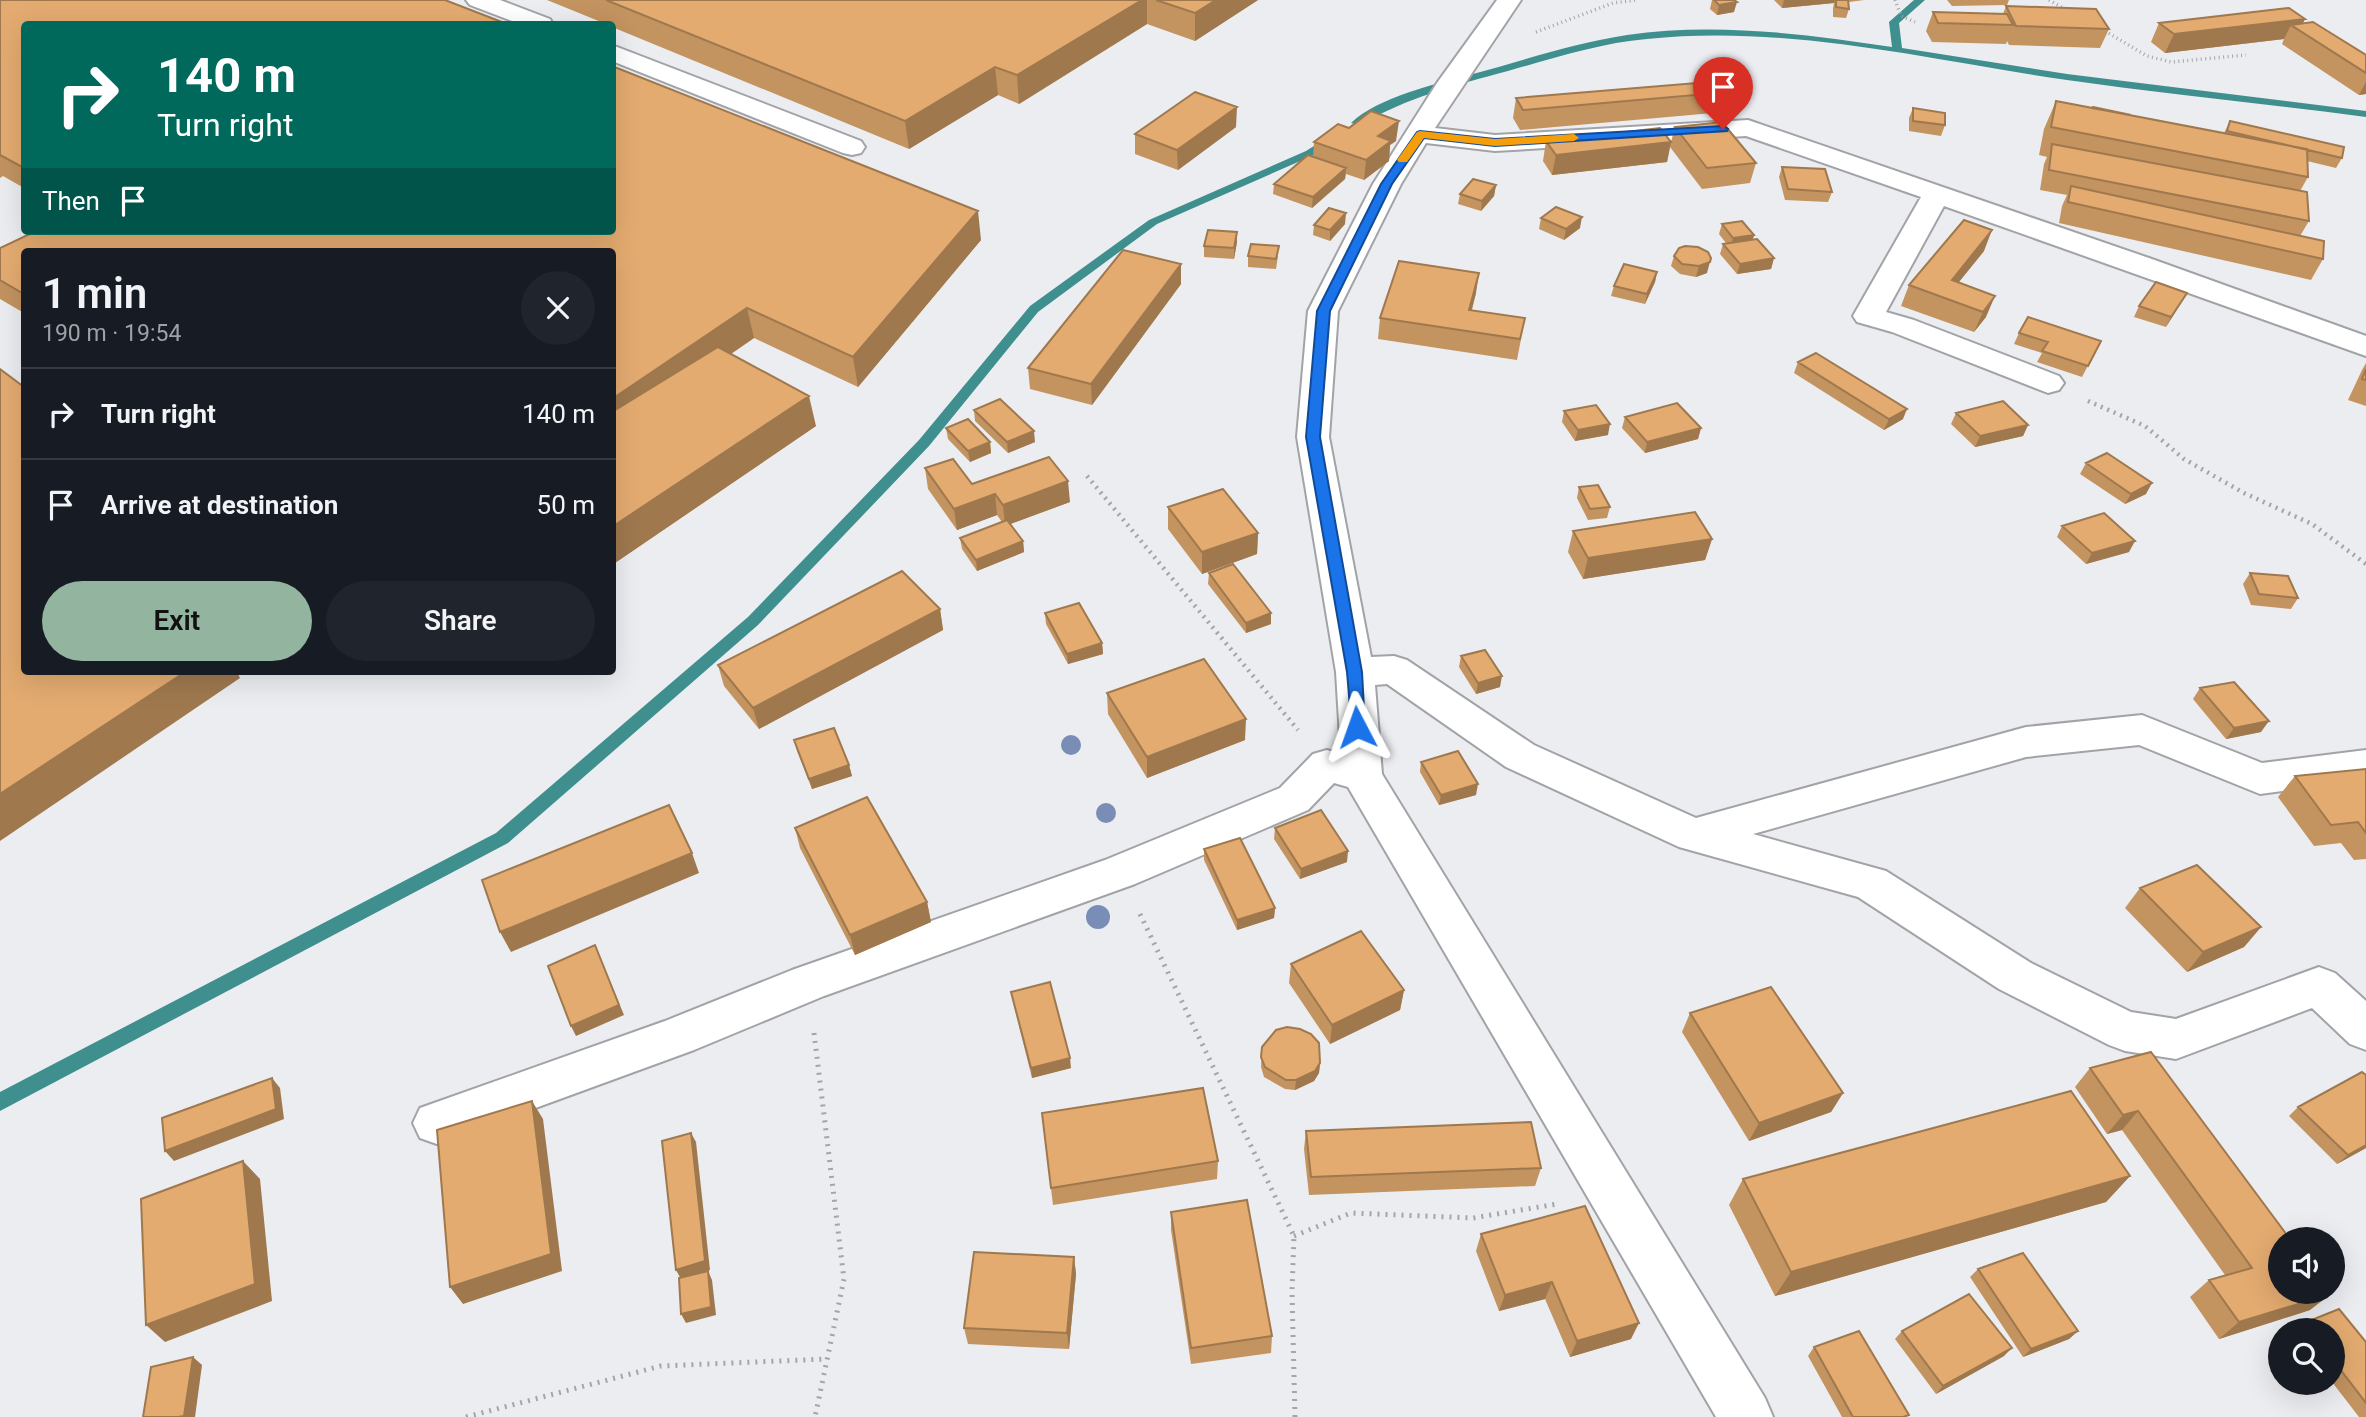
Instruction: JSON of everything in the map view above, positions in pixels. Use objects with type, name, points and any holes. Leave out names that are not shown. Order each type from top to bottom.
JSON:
[{"type":"street","points":[[478,0],[533,21]]},
{"type":"street","points":[[1509,0],[1450,83],[1387,184],[1323,311],[1313,437],[1355,672],[1345,771],[1613,1194],[1746,1417]]},
{"type":"street","points":[[616,54],[852,147]]},
{"type":"street","points":[[1420,134],[1495,143],[1748,128],[2139,264],[2366,347]]},
{"type":"street","points":[[1936,195],[1868,316],[1903,326],[2048,383]]},
{"type":"street","points":[[1355,672],[1394,670],[1520,756],[1694,835],[1871,883],[2015,976],[2125,1031],[2176,1039],[2319,986],[2366,1030]]},
{"type":"street","points":[[1694,835],[2026,742],[2142,730],[2260,779],[2366,765]]},
{"type":"street","points":[[437,1123],[678,1036],[807,983],[1120,873],[1294,799],[1345,771]]},
{"type":"path","points":[[1483,37],[1530,34],[1614,3],[1636,0]]},
{"type":"path","points":[[1895,0],[1901,16],[1915,22]]},
{"type":"path","points":[[2049,0],[2066,10]]},
{"type":"path","points":[[2101,28],[2147,56],[2171,62],[2246,55]]},
{"type":"path","points":[[2048,383],[2145,425],[2184,459],[2244,493],[2312,524],[2366,564]]},
{"type":"path","points":[[1087,476],[1345,771]]},
{"type":"path","points":[[1120,873],[1294,1236],[1292,1292],[1295,1417]]},
{"type":"path","points":[[807,983],[844,1279],[815,1417]]},
{"type":"path","points":[[1294,1236],[1351,1213],[1473,1218],[1613,1194]]},
{"type":"path","points":[[466,1417],[661,1366],[827,1359]]},
{"type":"building","points":[[0,0],[445,0],[499,21],[21,21],[21,166],[0,155]]},
{"type":"building","points":[[606,0],[1142,0],[1017,75],[995,67],[905,121]]},
{"type":"building","points":[[1156,0],[1216,0],[1195,13]]},
{"type":"building","points":[[1714,0],[1734,0],[1737,2],[1719,5]]},
{"type":"building","points":[[1836,0],[1848,0],[1849,9],[1836,7]]},
{"type":"building","points":[[2006,6],[2096,9],[2109,29],[2016,26]]},
{"type":"building","points":[[2289,8],[2305,19],[2174,34],[2159,23]]},
{"type":"building","points":[[1933,12],[2007,14],[2013,25],[1938,23]]},
{"type":"building","points":[[2313,22],[2366,55],[2366,73],[2291,25]]},
{"type":"building","points":[[616,68],[978,211],[853,357],[747,308],[616,396],[616,248],[21,248],[21,292],[0,280],[0,248],[28,235],[616,235]]},
{"type":"building","points":[[1709,82],[1718,93],[1523,110],[1516,98]]},
{"type":"building","points":[[1195,92],[1237,107],[1177,150],[1135,134]]},
{"type":"building","points":[[2056,101],[2307,149],[2308,177],[2051,127]]},
{"type":"building","points":[[1913,108],[1945,113],[1945,125],[1913,121]]},
{"type":"building","points":[[1371,111],[1399,121],[1378,136],[1391,141],[1366,160],[1314,142],[1338,124],[1349,128]]},
{"type":"building","points":[[2230,121],[2344,147],[2342,158],[2227,131]]},
{"type":"building","points":[[1722,122],[1756,163],[1707,168],[1675,127]]},
{"type":"building","points":[[1660,128],[1671,142],[1556,155],[1546,141]]},
{"type":"building","points":[[2052,144],[2307,192],[2309,221],[2049,170]]},
{"type":"building","points":[[1308,155],[1346,168],[1313,197],[1274,184]]},
{"type":"building","points":[[1782,167],[1825,169],[1832,192],[1788,189]]},
{"type":"building","points":[[1473,179],[1496,185],[1482,201],[1460,194]]},
{"type":"building","points":[[2071,186],[2324,241],[2323,259],[2068,202]]},
{"type":"building","points":[[1556,207],[1582,217],[1566,229],[1541,218]]},
{"type":"building","points":[[1329,208],[1346,213],[1330,230],[1314,225]]},
{"type":"building","points":[[1964,220],[1992,230],[1952,280],[1995,296],[1983,312],[1909,285]]},
{"type":"building","points":[[1742,221],[1754,235],[1733,238],[1722,224]]},
{"type":"building","points":[[1208,230],[1237,232],[1234,248],[1204,246]]},
{"type":"building","points":[[1757,239],[1774,258],[1740,264],[1723,244]]},
{"type":"building","points":[[1251,244],[1279,246],[1276,259],[1248,256]]},
{"type":"building","points":[[1698,247],[1708,252],[1710,262],[1699,266],[1682,264],[1674,256],[1679,248]]},
{"type":"building","points":[[1123,250],[1181,264],[1091,384],[1028,368]]},
{"type":"building","points":[[1399,261],[1479,273],[1469,310],[1525,318],[1520,339],[1380,318]]},
{"type":"building","points":[[1624,264],[1657,272],[1647,294],[1614,286]]},
{"type":"building","points":[[2156,282],[2187,293],[2171,317],[2139,306]]},
{"type":"building","points":[[2028,317],[2101,341],[2088,366],[2042,351],[2048,342],[2019,333]]},
{"type":"building","points":[[718,347],[809,396],[616,524],[616,410]]},
{"type":"building","points":[[1816,353],[1907,409],[1889,419],[1798,362]]},
{"type":"building","points":[[0,369],[21,385],[21,675],[180,675],[0,794]]},
{"type":"building","points":[[1000,399],[1034,431],[1007,442],[974,410]]},
{"type":"building","points":[[2003,401],[2028,425],[1980,436],[1956,413]]},
{"type":"building","points":[[1677,403],[1701,428],[1647,442],[1625,417]]},
{"type":"building","points":[[1596,405],[1610,424],[1578,430],[1564,411]]},
{"type":"building","points":[[968,419],[990,442],[968,451],[946,428]]},
{"type":"building","points":[[2107,453],[2152,483],[2131,494],[2086,463]]},
{"type":"building","points":[[1049,457],[1068,481],[1003,505],[995,494],[954,509],[925,468],[953,459],[972,484]]},
{"type":"building","points":[[1598,485],[1610,507],[1590,509],[1579,487]]},
{"type":"building","points":[[1223,489],[1258,533],[1202,552],[1168,507]]},
{"type":"building","points":[[1695,512],[1712,539],[1588,558],[1573,531]]},
{"type":"building","points":[[2104,513],[2135,541],[2092,553],[2062,526]]},
{"type":"building","points":[[1007,520],[1023,541],[976,560],[960,538]]},
{"type":"building","points":[[1233,564],[1271,613],[1246,623],[1209,573]]},
{"type":"building","points":[[902,571],[940,609],[753,708],[718,665]]},
{"type":"building","points":[[2250,573],[2288,576],[2298,598],[2259,594]]},
{"type":"building","points":[[1079,603],[1102,643],[1067,654],[1045,613]]},
{"type":"building","points":[[1485,650],[1502,676],[1478,683],[1461,656]]},
{"type":"building","points":[[1204,659],[1246,719],[1147,757],[1107,693]]},
{"type":"building","points":[[2234,682],[2269,721],[2234,728],[2200,688]]},
{"type":"building","points":[[834,728],[849,765],[809,779],[794,740]]},
{"type":"building","points":[[1458,751],[1478,784],[1441,795],[1421,762]]},
{"type":"building","points":[[2366,769],[2366,833],[2358,822],[2331,825],[2295,776]]},
{"type":"building","points":[[867,797],[927,902],[850,935],[795,828]]},
{"type":"building","points":[[669,805],[692,853],[500,932],[482,880]]},
{"type":"building","points":[[1321,810],[1348,851],[1301,869],[1275,828]]},
{"type":"building","points":[[1240,838],[1275,908],[1237,920],[1204,849]]},
{"type":"building","points":[[2197,865],[2261,927],[2203,952],[2140,888]]},
{"type":"building","points":[[1361,931],[1404,990],[1332,1025],[1291,964]]},
{"type":"building","points":[[595,945],[619,1005],[571,1026],[548,966]]},
{"type":"building","points":[[1050,982],[1070,1058],[1031,1068],[1011,992]]},
{"type":"building","points":[[1771,987],[1843,1093],[1759,1123],[1690,1013]]},
{"type":"building","points":[[1287,1027],[1311,1034],[1319,1043],[1320,1063],[1315,1071],[1296,1080],[1286,1080],[1265,1067],[1261,1057],[1262,1047],[1276,1030]]},
{"type":"building","points":[[2151,1052],[2281,1227],[2268,1227],[2268,1304],[2298,1304],[2239,1322],[2209,1280],[2252,1268],[2138,1111],[2123,1115],[2090,1068]]},
{"type":"building","points":[[2362,1072],[2366,1075],[2366,1145],[2348,1155],[2298,1107]]},
{"type":"building","points":[[272,1078],[276,1109],[165,1151],[162,1118]]},
{"type":"building","points":[[1203,1088],[1218,1161],[1051,1188],[1042,1113]]},
{"type":"building","points":[[2071,1091],[2130,1176],[1791,1272],[1743,1179]]},
{"type":"building","points":[[532,1101],[551,1254],[450,1287],[437,1130]]},
{"type":"building","points":[[1531,1122],[1541,1168],[1311,1177],[1306,1131]]},
{"type":"building","points":[[691,1133],[705,1261],[676,1270],[662,1141]]},
{"type":"building","points":[[243,1161],[255,1284],[146,1325],[141,1199]]},
{"type":"building","points":[[1247,1200],[1272,1336],[1191,1348],[1171,1212]]},
{"type":"building","points":[[1585,1206],[1639,1323],[1577,1341],[1552,1282],[1505,1295],[1481,1234]]},
{"type":"building","points":[[974,1252],[1074,1257],[1067,1333],[964,1328]]},
{"type":"building","points":[[2023,1253],[2078,1331],[2031,1349],[1978,1269]]},
{"type":"building","points":[[708,1271],[711,1307],[681,1314],[679,1278]]},
{"type":"building","points":[[1969,1294],[2012,1348],[1943,1386],[1902,1331]]},
{"type":"building","points":[[2339,1309],[2366,1342],[2366,1403],[2345,1376],[2345,1318],[2316,1318]]},
{"type":"building","points":[[1859,1331],[1909,1415],[1853,1417],[1814,1347]]},
{"type":"building","points":[[193,1357],[184,1416],[143,1417],[151,1367]]},
{"type":"waterway","points":[[1897,50],[1894,22],[1920,0]]},
{"type":"waterway","points":[[1356,123],[1372,113],[1425,91],[1583,47],[1626,38],[1718,33],[1768,35],[1869,46],[2067,77],[2366,114]]},
{"type":"waterway","points":[[0,1102],[502,838],[753,621],[924,443],[1034,309],[1153,222],[1310,153],[1332,139]]},
{"type":"slow traffic","points":[[1403,160],[1420,134],[1495,143],[1574,138]]},
{"type":"route","points":[[1357,727],[1355,672],[1313,437],[1323,311],[1387,184],[1420,134],[1495,143],[1723,129]]}]
